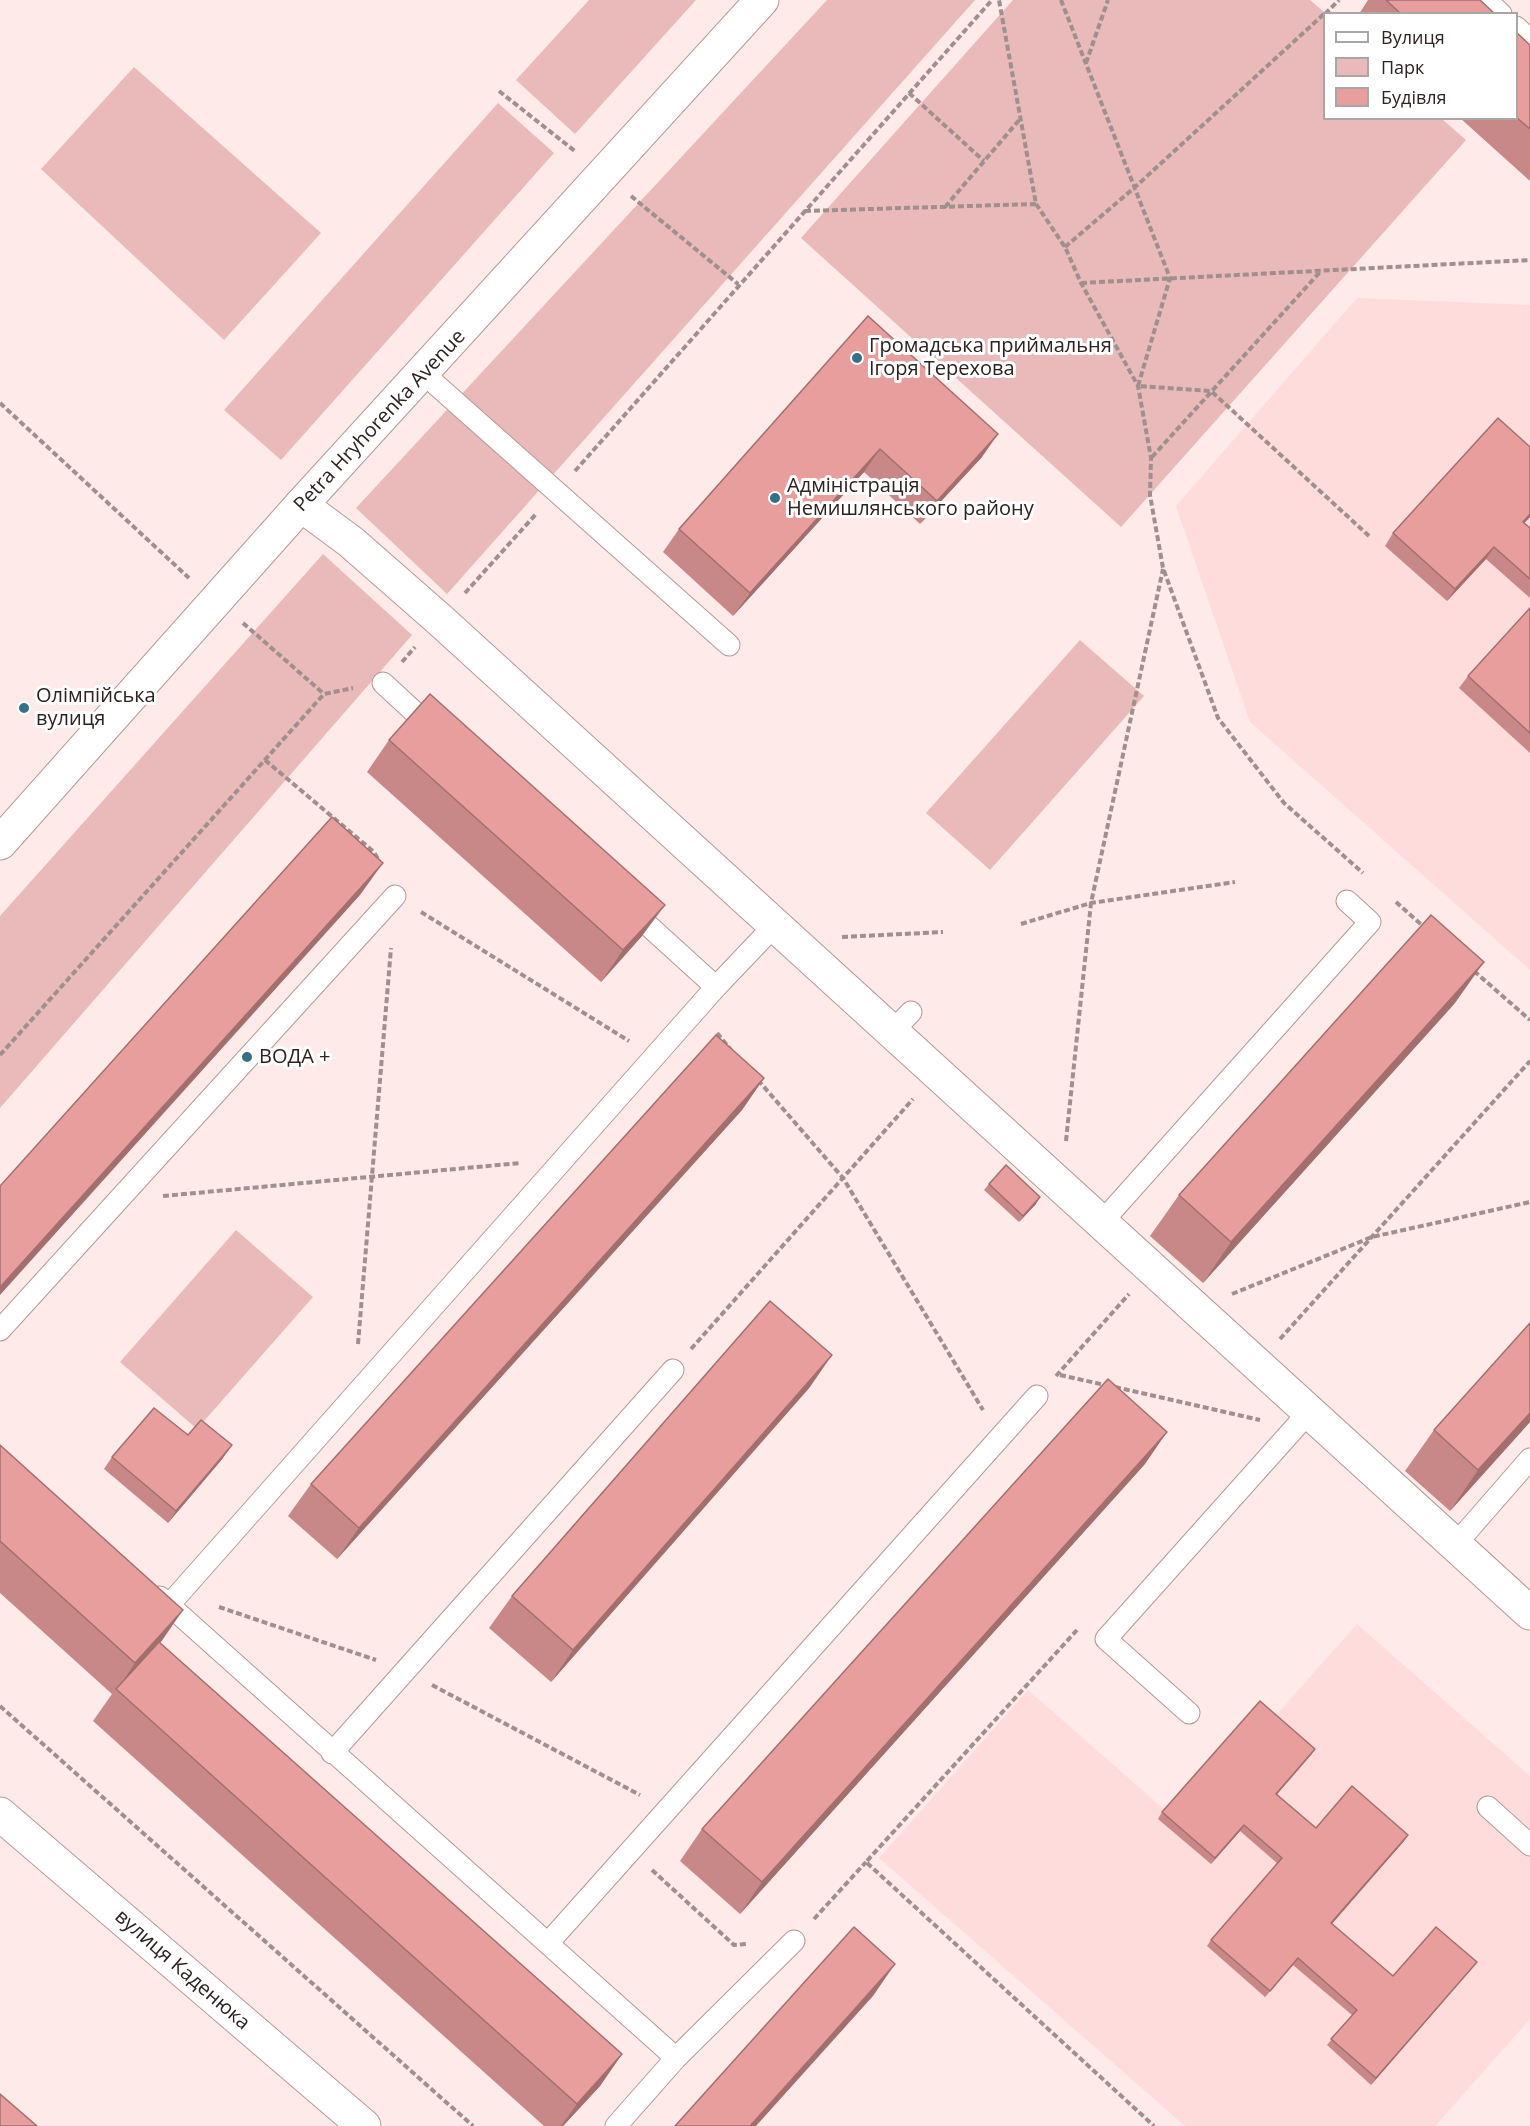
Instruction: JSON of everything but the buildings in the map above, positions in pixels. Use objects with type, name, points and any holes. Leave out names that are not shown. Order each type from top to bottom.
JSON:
[{"type":"street","name":"Petra Hryhorenka Аvenue","points":[[0,843],[301,506],[424,374],[762,0]]},
{"type":"street","points":[[301,506],[351,542],[440,620],[782,933],[901,1022],[936,1073],[1530,1613]]},
{"type":"street","name":"вулиця Каденюка","points":[[0,1814],[364,2126]]},
{"type":"lane","points":[[1486,0],[1499,12]]},
{"type":"lane","points":[[1518,29],[1530,39]]},
{"type":"lane","points":[[424,374],[729,645]]},
{"type":"lane","points":[[383,683],[453,747]]},
{"type":"lane","points":[[611,891],[716,987]]},
{"type":"lane","points":[[0,1330],[395,896]]},
{"type":"lane","points":[[1101,1223],[1370,922],[1347,901]]},
{"type":"lane","points":[[174,1599],[716,987],[782,933]]},
{"type":"lane","points":[[332,1753],[673,1370]]},
{"type":"lane","points":[[549,1942],[1037,1396]]},
{"type":"lane","points":[[1189,1713],[1106,1639],[1309,1412]]},
{"type":"lane","points":[[1455,1545],[1530,1459]]},
{"type":"lane","points":[[142,1582],[174,1599],[332,1753],[549,1942],[676,2058]]},
{"type":"lane","points":[[1488,1807],[1530,1845]]},
{"type":"lane","points":[[616,2126],[676,2058],[794,1941]]},
{"type":"path","points":[[0,1055],[324,694],[383,683],[557,492],[992,0]]},
{"type":"path","points":[[999,0],[1036,204],[1065,247],[1081,283],[1138,386],[1151,458],[1150,495],[1163,568],[1218,718],[1284,803],[1372,881]]},
{"type":"path","points":[[1061,0],[1170,279],[1138,386]]},
{"type":"path","points":[[1085,63],[1108,0]]},
{"type":"path","points":[[1327,12],[1339,0]]},
{"type":"path","points":[[1065,247],[1134,188],[1323,16]]},
{"type":"path","points":[[909,93],[984,161]]},
{"type":"path","points":[[945,207],[1020,118]]},
{"type":"path","points":[[804,211],[1036,204]]},
{"type":"path","points":[[1081,283],[1530,260]]},
{"type":"path","points":[[1151,458],[1321,271]]},
{"type":"path","points":[[1138,386],[1212,391],[1369,536]]},
{"type":"path","points":[[0,404],[124,520]]},
{"type":"path","points":[[1061,1187],[1091,903],[1163,568]]},
{"type":"path","points":[[265,760],[374,852],[395,896],[353,1397]]},
{"type":"path","points":[[1021,924],[1091,903],[1235,882]]},
{"type":"path","points":[[395,896],[655,1056]]},
{"type":"path","points":[[1389,896],[1433,935]]},
{"type":"path","points":[[782,933],[943,932]]},
{"type":"path","points":[[1468,966],[1530,1020]]},
{"type":"path","points":[[696,1010],[735,1054]]},
{"type":"path","points":[[1257,1365],[1530,1061]]},
{"type":"path","points":[[750,1072],[843,1178],[1000,1438]]},
{"type":"path","points":[[673,1370],[936,1073]]},
{"type":"path","points":[[117,1201],[564,1159]]},
{"type":"path","points":[[1195,1309],[1372,1237],[1530,1202]]},
{"type":"path","points":[[1037,1396],[1151,1269]]},
{"type":"path","points":[[1057,1374],[1267,1422],[1259,1430]]},
{"type":"path","points":[[174,1599],[405,1670],[668,1809]]},
{"type":"path","points":[[630,1851],[735,1945],[794,1941],[1082,1624]]},
{"type":"path","points":[[0,1706],[473,2126]]},
{"type":"path","points":[[866,1862],[1154,2126]]},
{"type":"shaded area","points":[[1357,298],[1530,305],[1530,970],[1250,722],[1176,506]]},
{"type":"shaded area","points":[[1357,1624],[1530,1776],[1530,2019],[1435,2126],[1185,2126],[879,1858],[1028,1690],[1165,1810],[1271,1721]]},
{"type":"green space","points":[[589,0],[696,0],[575,134],[516,80]]},
{"type":"green space","points":[[827,0],[975,0],[447,594],[356,508]]},
{"type":"green space","points":[[1013,0],[1310,0],[1324,12],[1323,120],[1443,120],[1466,140],[1121,527],[801,238]]},
{"type":"green space","points":[[134,67],[321,233],[224,340],[41,169]]},
{"type":"green space","points":[[498,103],[554,153],[281,460],[224,410]]},
{"type":"green space","points":[[323,554],[412,635],[0,1108],[0,916]]},
{"type":"green space","points":[[1080,640],[1144,696],[990,870],[926,813]]},
{"type":"green space","points":[[236,1230],[313,1297],[197,1429],[120,1362]]},
{"type":"place","name":"Громадська приймальня Ігоря Терехова","points":[[857,358]]},
{"type":"place","name":"Адміністрація Немишлянського району","points":[[775,498]]},
{"type":"place","name":"Олімпійська вулиця","points":[[24,708]]},
{"type":"place","name":"ВОДА +","points":[[247,1057]]}]
